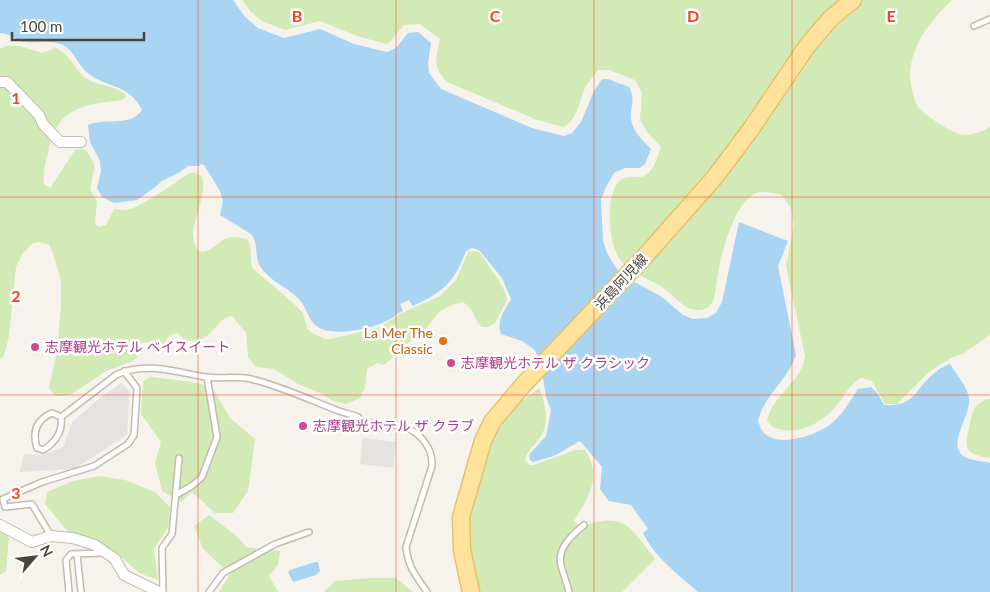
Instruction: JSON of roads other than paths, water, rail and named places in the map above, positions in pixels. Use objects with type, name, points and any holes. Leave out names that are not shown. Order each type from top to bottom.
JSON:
[{"type":"main road","name":"浜島阿児線","points":[[471,592],[462,550],[460,534],[461,517],[483,441],[492,422],[524,384],[716,178],[807,46],[831,18],[853,0]]},
{"type":"street","points":[[0,82],[7,82],[39,114],[43,124],[60,142],[81,142]]},
{"type":"street","points":[[0,525],[32,542],[51,536],[73,538],[95,545],[115,558],[124,575],[161,592]]},
{"type":"lane","points":[[974,26],[990,19]]},
{"type":"lane","points":[[61,417],[116,375],[137,368],[182,372],[207,377],[250,379],[358,417]]},
{"type":"lane","points":[[51,536],[32,504],[5,507],[3,499],[42,482],[94,466],[128,444],[134,435],[137,388],[124,371]]},
{"type":"lane","points":[[176,495],[193,485],[202,476],[217,437],[207,377]]},
{"type":"lane","points":[[52,413],[61,417],[62,427],[58,438],[43,450],[37,448],[34,438],[35,428],[42,417],[52,413]]},
{"type":"lane","points":[[371,423],[377,426],[398,425],[408,428],[424,442],[431,452],[432,466],[406,547],[407,559],[411,569],[428,592]]},
{"type":"lane","points":[[161,592],[162,548],[172,534],[179,458]]},
{"type":"lane","points":[[569,592],[560,564],[560,553],[571,537],[584,525]]},
{"type":"lane","points":[[209,592],[223,573],[275,544],[309,532]]},
{"type":"lane","points":[[69,592],[66,560],[71,554],[107,553]]},
{"type":"lane","points":[[77,554],[81,592]]},
{"type":"water","points":[[0,0],[233,0],[245,17],[258,28],[284,38],[320,29],[354,44],[387,52],[396,48],[408,33],[418,32],[431,43],[428,63],[429,73],[441,89],[532,128],[564,136],[572,133],[581,122],[594,91],[602,79],[608,79],[629,87],[632,99],[631,119],[633,127],[651,149],[645,164],[640,168],[625,168],[614,173],[601,200],[603,240],[607,253],[620,274],[662,297],[683,315],[693,319],[707,318],[716,313],[722,302],[739,222],[788,241],[778,266],[796,355],[788,372],[765,403],[758,421],[763,432],[770,437],[788,440],[808,436],[826,428],[840,416],[858,389],[871,387],[878,394],[884,405],[903,403],[909,400],[929,378],[950,364],[964,385],[969,398],[967,413],[958,439],[960,453],[972,460],[990,463],[990,592],[698,592],[654,550],[643,533],[648,529],[631,505],[609,501],[600,489],[602,467],[580,441],[554,456],[533,462],[530,460],[529,455],[546,436],[551,410],[546,397],[541,365],[535,350],[522,341],[501,334],[500,320],[511,299],[502,278],[479,250],[472,248],[466,251],[452,279],[440,291],[413,306],[409,300],[400,304],[403,311],[383,323],[346,332],[328,331],[320,328],[314,324],[298,298],[263,271],[258,262],[255,241],[251,234],[220,215],[223,202],[220,191],[204,165],[188,166],[162,181],[137,200],[114,203],[102,197],[97,188],[101,171],[100,161],[90,142],[88,125],[124,121],[131,119],[142,110],[131,95],[96,79],[85,71],[71,51],[63,45],[54,42],[25,42],[0,33]]},
{"type":"water","points":[[318,562],[320,571],[316,575],[293,582],[288,572],[290,570]]},
{"type":"place","name":"La Mer The Classic","points":[[443,341]]},
{"type":"place","name":"志摩観光ホテル ベイスイート","points":[[35,347]]},
{"type":"place","name":"志摩観光ホテル ザ クラシック","points":[[451,363]]},
{"type":"place","name":"志摩観光ホテル ザ クラブ","points":[[303,426]]}]
